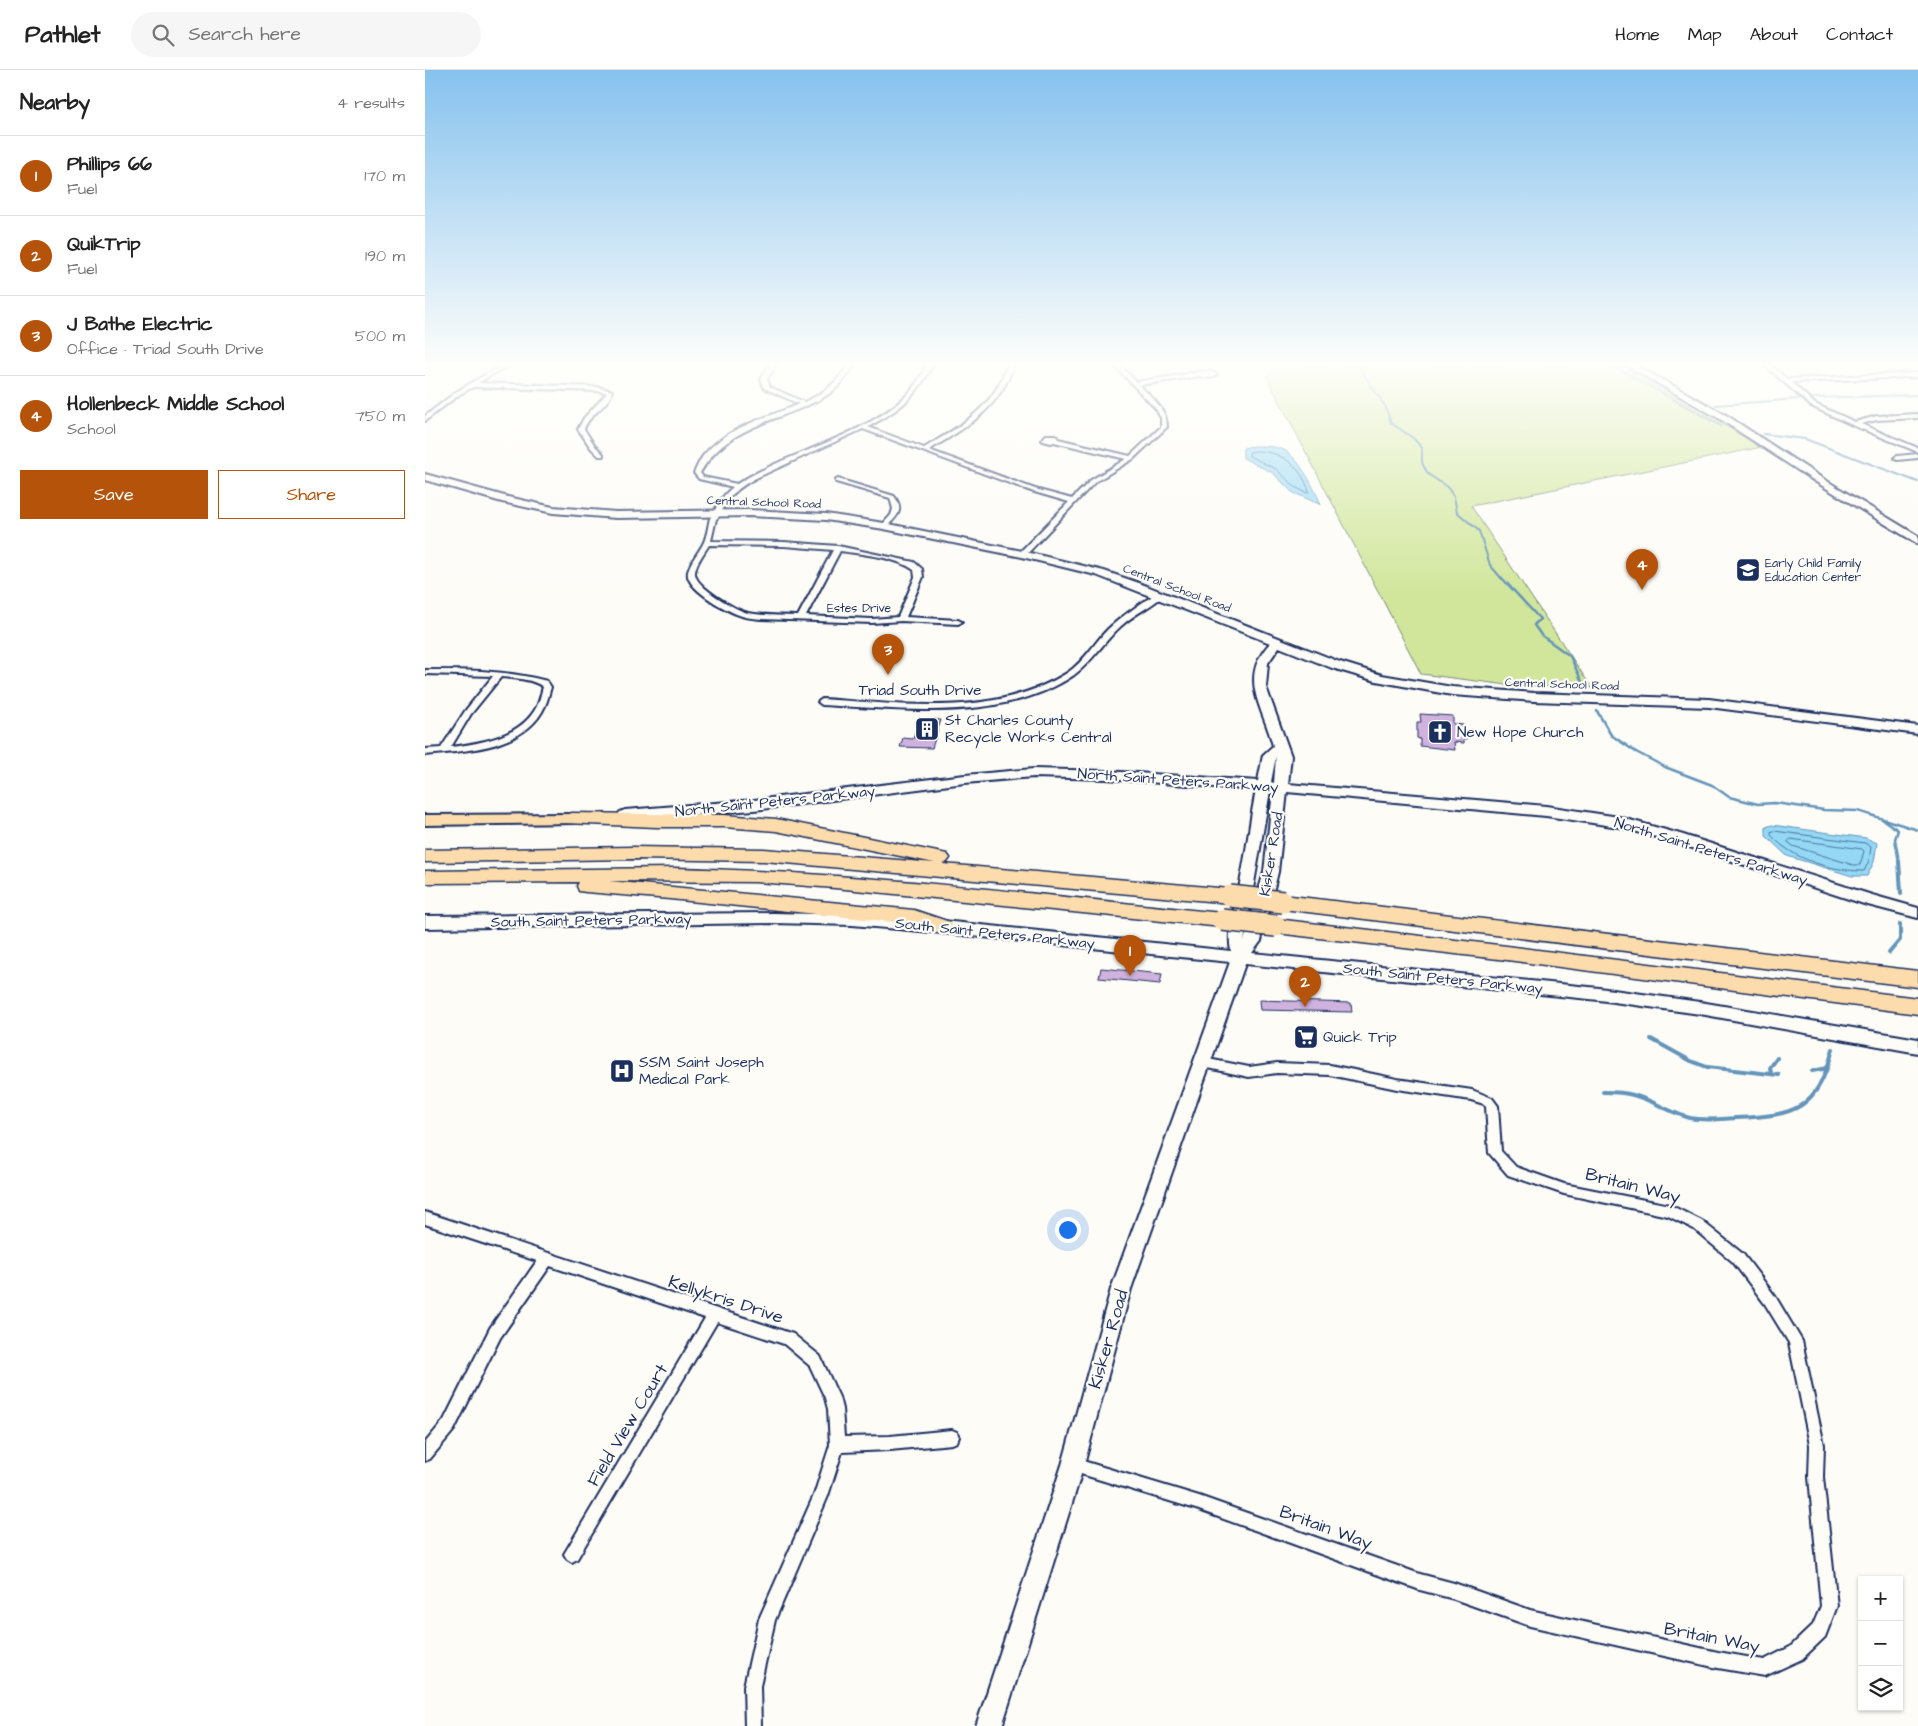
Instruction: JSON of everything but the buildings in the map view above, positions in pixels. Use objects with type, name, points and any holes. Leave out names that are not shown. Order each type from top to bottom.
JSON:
[{"type":"highway","points":[[572,819],[724,821],[803,828],[893,849],[1063,880]]},
{"type":"highway","points":[[425,856],[726,854],[818,858],[1230,896],[1918,979]]},
{"type":"highway","points":[[425,877],[665,874],[755,876],[852,884],[1276,926],[1918,1006]]},
{"type":"highway","points":[[470,876],[565,886],[670,892],[914,917],[943,927]]},
{"type":"highway","points":[[1809,966],[1918,970]]},
{"type":"main road","points":[[1759,440],[1826,485],[1918,541]]},
{"type":"main road","name":"Central School Road","points":[[425,477],[513,502],[553,510],[616,515],[800,515],[883,526],[1022,554],[1100,573],[1336,665],[1389,680],[1452,692],[1709,703],[1918,730]]},
{"type":"main road","name":"Kisker Road","points":[[989,1726],[1073,1465],[1121,1289],[1240,956],[1253,941],[1271,872],[1285,756],[1278,748],[1275,727],[1264,705],[1259,684],[1261,665],[1276,643]]},
{"type":"main road","name":"Kisker Road","points":[[1240,956],[1236,938],[1249,878],[1263,786],[1270,755],[1278,748]]},
{"type":"main road","name":"North Saint Peters Parkway","points":[[425,820],[572,819],[708,809],[973,778],[1035,773],[1106,774],[1282,787],[1547,811],[1619,822],[1675,837],[1869,900],[1918,912]]},
{"type":"main road","name":"South Saint Peters Parkway","points":[[425,922],[774,918],[852,920],[943,927],[1240,956],[1653,1001],[1918,1046]]},
{"type":"street","points":[[589,440],[601,455]]},
{"type":"street","points":[[726,440],[715,449],[697,473],[701,478],[738,486],[761,473],[833,440]]},
{"type":"street","points":[[898,440],[1033,490],[1072,501]]},
{"type":"street","points":[[924,450],[941,440]]},
{"type":"street","points":[[1056,440],[1131,458]]},
{"type":"street","points":[[1022,554],[1093,481],[1131,458],[1150,440]]},
{"type":"street","points":[[1894,440],[1918,450]]},
{"type":"street","points":[[1897,458],[1918,456]]},
{"type":"street","points":[[838,481],[892,497],[898,505],[897,510],[883,526]]},
{"type":"street","name":"Estes Drive","points":[[707,543],[795,543],[838,548],[902,562],[918,568],[919,578],[901,619],[872,621],[761,617],[743,614],[730,608],[698,587],[692,580],[691,573],[696,560],[707,543],[713,518],[738,486]]},
{"type":"street","points":[[801,618],[838,548]]},
{"type":"street","name":"Triad South Drive","points":[[822,702],[977,705],[1029,694],[1057,682],[1078,668],[1117,625],[1160,595]]},
{"type":"street","points":[[901,619],[958,622]]},
{"type":"street","points":[[425,672],[498,675],[531,679],[544,683],[547,687],[539,710],[522,729],[509,737],[489,744],[425,752]]},
{"type":"street","points":[[444,750],[468,713],[498,675]]},
{"type":"street","name":"Britain Way","points":[[1073,1465],[1199,1503],[1420,1582],[1529,1618],[1717,1660],[1765,1668],[1796,1653],[1819,1631],[1829,1606],[1816,1477],[1817,1445],[1795,1341],[1770,1300],[1738,1258],[1698,1225],[1670,1211],[1564,1189],[1512,1171],[1495,1153],[1491,1106],[1487,1101],[1472,1095],[1397,1084],[1330,1070],[1277,1068],[1249,1072],[1203,1063]]},
{"type":"street","name":"Kellykris Drive","points":[[425,1218],[788,1339],[815,1361],[834,1402],[837,1445],[821,1496],[767,1619],[752,1686],[753,1726]]},
{"type":"street","points":[[425,1454],[449,1425],[495,1333],[547,1260]]},
{"type":"street","name":"Field View Court","points":[[572,1554],[714,1315]]},
{"type":"street","points":[[837,1445],[891,1444],[953,1437]]},
{"type":"green space","points":[[1300,440],[1750,440],[1762,447],[1471,506],[1592,688],[1508,685],[1421,674]]},
{"type":"water","points":[[1253,446],[1277,448],[1290,454],[1306,475],[1321,505],[1292,492],[1273,473],[1243,458],[1243,448]]},
{"type":"water","points":[[1772,825],[1866,838],[1877,843],[1874,862],[1867,876],[1852,876],[1787,856],[1766,836],[1766,827]]},
{"type":"waterway","points":[[1415,440],[1422,448],[1422,463],[1428,474],[1447,487],[1454,497],[1457,512],[1479,531],[1490,565],[1502,579]]},
{"type":"waterway","points":[[1808,440],[1918,482]]},
{"type":"waterway","points":[[1501,577],[1540,619],[1534,625],[1541,635],[1570,656],[1584,686]]},
{"type":"waterway","points":[[1597,711],[1611,735],[1636,752],[1665,767],[1712,785],[1729,797],[1758,804],[1775,803],[1824,810],[1858,811],[1918,830]]},
{"type":"waterway","points":[[1882,819],[1898,830],[1895,839],[1899,862]]},
{"type":"waterway","points":[[1899,861],[1901,893]]},
{"type":"waterway","points":[[1889,953],[1900,940],[1900,924]]},
{"type":"waterway","points":[[1651,1039],[1691,1061],[1707,1067],[1779,1075]]},
{"type":"waterway","points":[[1827,1068],[1833,1049]]},
{"type":"waterway","points":[[1771,1073],[1770,1068],[1777,1058]]},
{"type":"waterway","points":[[1603,1092],[1633,1095],[1683,1116],[1696,1119],[1757,1117],[1789,1111],[1801,1105],[1811,1097],[1820,1085],[1827,1068]]},
{"type":"waterway","points":[[1812,1071],[1827,1068]]},
{"type":"place","name":"Early Child Family Education Center","points":[[1748,570]]},
{"type":"place","name":"Hollenbeck Middle School","points":[[1642,590]]},
{"type":"place","name":"J Bathe Electric","points":[[888,675]]},
{"type":"place","name":"St Charles County Recycle Works Central","points":[[927,729]]},
{"type":"place","name":"New Hope Church","points":[[1440,732]]},
{"type":"place","name":"Phillips 66","points":[[1130,976]]},
{"type":"place","name":"QuikTrip","points":[[1305,1007]]},
{"type":"place","name":"Quick Trip","points":[[1306,1037]]},
{"type":"place","name":"SSM Saint Joseph Medical Park","points":[[622,1071]]}]
